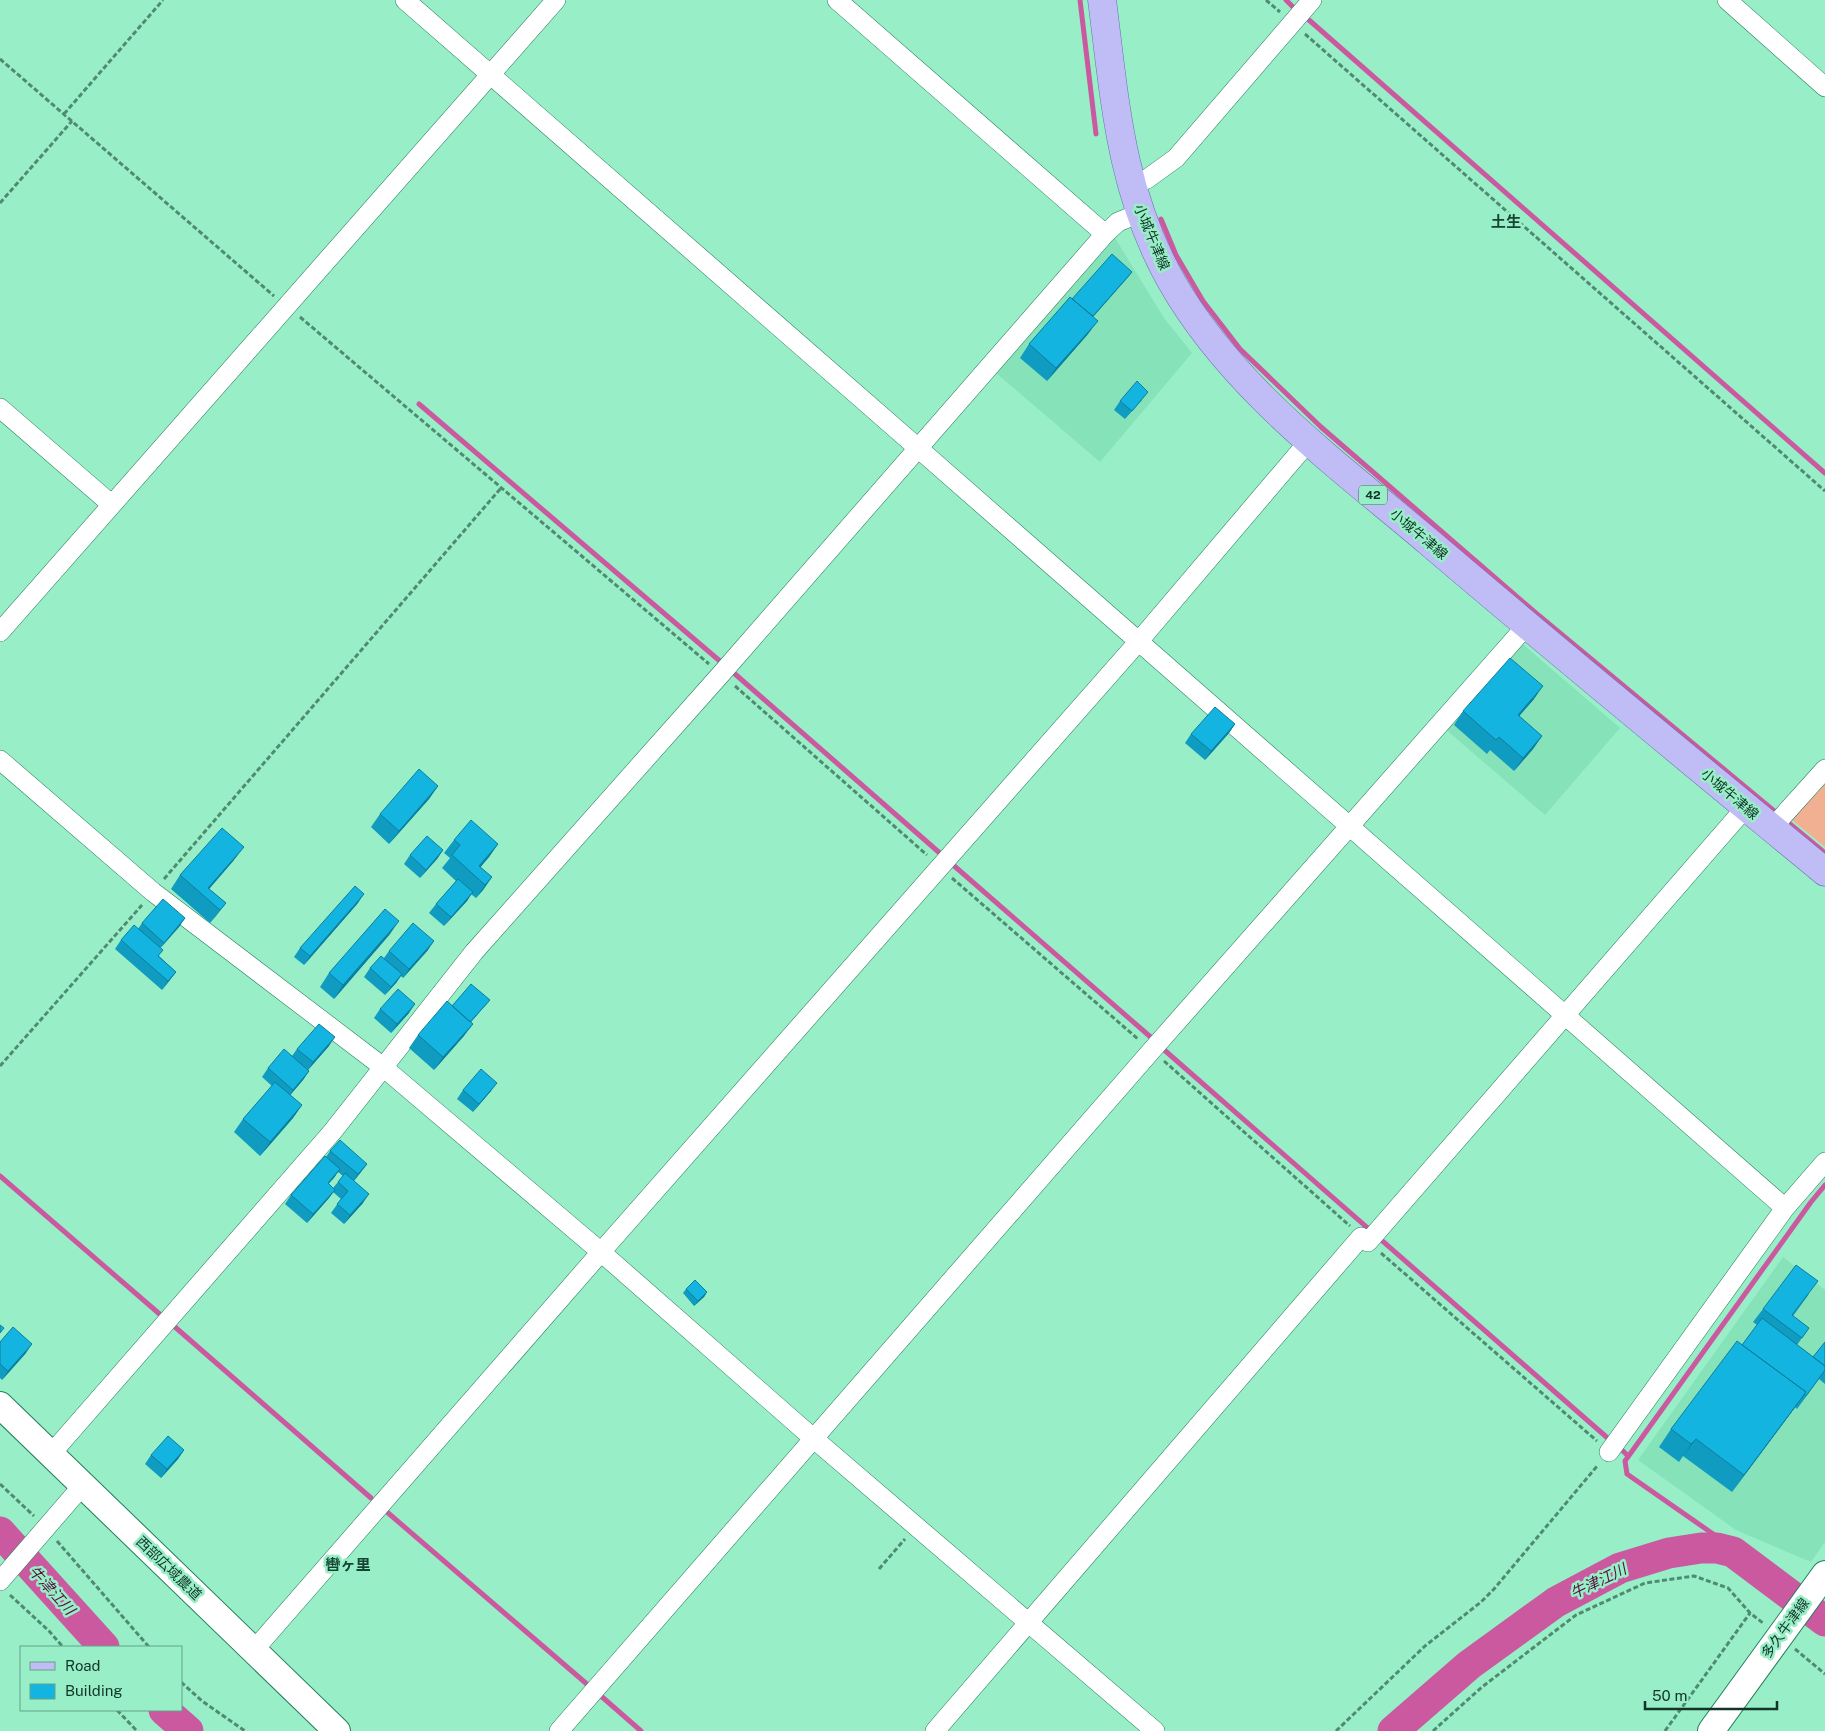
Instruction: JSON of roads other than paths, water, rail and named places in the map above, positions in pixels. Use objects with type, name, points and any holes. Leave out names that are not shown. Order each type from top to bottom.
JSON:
[{"type":"main road","name":"小城牛津線","points":[[1102,0],[1119,130],[1131,185],[1140,213],[1155,249],[1191,314],[1220,353],[1309,441],[1526,625],[1746,806],[1779,820],[1825,872]]},
{"type":"street","points":[[405,0],[1785,1208]]},
{"type":"street","points":[[0,632],[556,0]]},
{"type":"street","points":[[837,0],[1105,234]]},
{"type":"street","points":[[1131,185],[1147,179],[1176,158],[1312,0]]},
{"type":"street","points":[[1727,0],[1825,87]]},
{"type":"street","points":[[51,1454],[333,1131],[474,952],[721,674],[1105,234],[1118,222],[1140,213]]},
{"type":"street","points":[[0,408],[111,504]]},
{"type":"street","points":[[254,1650],[601,1252],[1139,642],[1309,441]]},
{"type":"street","points":[[559,1731],[1152,1050],[1526,625]]},
{"type":"street","points":[[0,760],[153,892],[383,1067],[601,1252],[813,1438],[1155,1731]]},
{"type":"street","points":[[1779,820],[1825,769]]},
{"type":"street","points":[[935,1731],[1028,1623],[1565,1015],[1746,806]]},
{"type":"street","points":[[1615,1445],[1785,1208],[1825,1162]]},
{"type":"street","name":"西部広域農道","points":[[0,1405],[337,1731]]},
{"type":"street","points":[[4,1587],[46,1528],[83,1485]]},
{"type":"street","name":"多久牛津線","points":[[1711,1731],[1824,1575]]},
{"type":"waterway","points":[[1080,0],[1096,134]]},
{"type":"waterway","points":[[1286,0],[1292,6]]},
{"type":"waterway","points":[[1309,20],[1825,473]]},
{"type":"waterway","points":[[1161,219],[1176,255],[1203,301],[1240,349],[1321,427],[1537,614],[1825,853]]},
{"type":"waterway","points":[[419,404],[721,662]]},
{"type":"waterway","points":[[735,674],[942,855]]},
{"type":"waterway","points":[[952,864],[1154,1040]]},
{"type":"waterway","points":[[1162,1048],[1611,1441]]},
{"type":"waterway","points":[[0,1176],[163,1317]]},
{"type":"waterway","points":[[1733,1552],[1716,1536],[1627,1474],[1625,1461],[1825,1185]]},
{"type":"waterway","points":[[175,1327],[371,1498]]},
{"type":"waterway","points":[[1618,1446],[1628,1456]]},
{"type":"waterway","points":[[387,1512],[588,1685]]},
{"type":"waterway","name":"牛津江川","points":[[0,1532],[103,1646]]},
{"type":"waterway","name":"牛津江川","points":[[1393,1731],[1469,1665],[1556,1602],[1620,1568],[1669,1553],[1701,1548],[1717,1548],[1733,1552],[1825,1621]]},
{"type":"waterway","points":[[601,1696],[641,1731]]},
{"type":"waterway","name":"牛津江川","points":[[165,1711],[188,1731]]},
{"type":"district","name":"土生","points":[[1506,221]]},
{"type":"district","name":"轡ヶ里","points":[[348,1564]]}]
